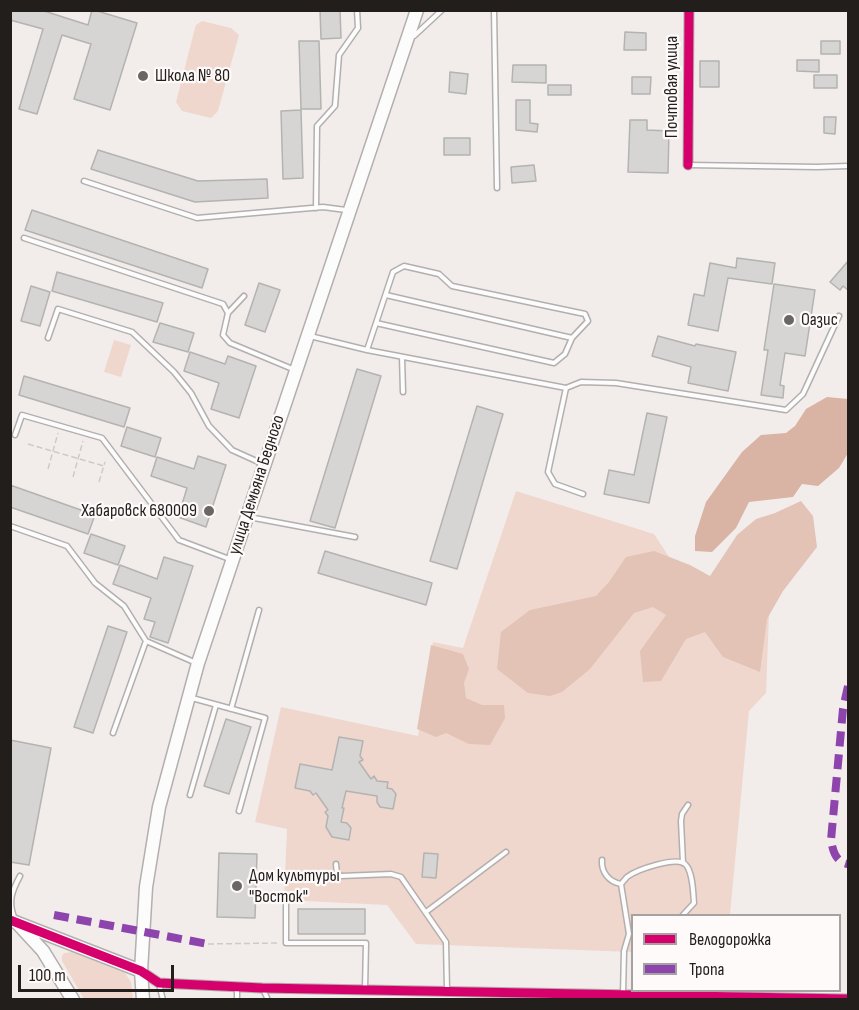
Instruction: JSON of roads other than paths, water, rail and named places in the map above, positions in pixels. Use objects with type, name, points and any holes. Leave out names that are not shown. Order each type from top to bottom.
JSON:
[{"type":"main road","name":"улица Демьяна Бедного","points":[[143,999],[141,971],[146,887],[159,807],[198,663],[306,335],[417,10]]},
{"type":"main road","points":[[13,920],[141,971]]},
{"type":"main road","points":[[13,920],[43,951],[73,999]]},
{"type":"street","name":"Почтовая улица","points":[[688,165],[689,10]]},
{"type":"street","points":[[141,971],[159,983],[262,988],[849,999]]},
{"type":"lane","points":[[316,208],[317,126],[335,106],[339,55],[358,28],[357,10]]},
{"type":"lane","points":[[406,42],[442,10]]},
{"type":"lane","points":[[494,10],[497,188]]},
{"type":"lane","points":[[688,165],[849,166]]},
{"type":"lane","points":[[84,181],[196,218],[316,208],[349,211]]},
{"type":"lane","points":[[24,238],[223,304],[228,313]]},
{"type":"lane","points":[[367,350],[376,323],[386,295],[393,272],[404,266],[439,274],[452,286],[585,314],[588,321],[572,338],[565,354],[554,363],[376,323]]},
{"type":"lane","points":[[386,295],[572,338]]},
{"type":"lane","points":[[244,296],[228,313],[223,335],[230,343],[295,370]]},
{"type":"lane","points":[[48,338],[57,309],[132,332],[174,372],[191,393],[209,426],[232,450],[264,465]]},
{"type":"lane","points":[[306,335],[367,350],[566,388],[581,382],[616,383],[786,410],[803,394],[839,316]]},
{"type":"lane","points":[[402,357],[403,392]]},
{"type":"lane","points":[[566,388],[548,472],[555,483],[583,494]]},
{"type":"lane","points":[[15,435],[22,415],[102,438],[179,540],[232,560]]},
{"type":"lane","points":[[247,516],[354,537]]},
{"type":"lane","points":[[10,526],[67,546],[95,583],[124,606],[146,641],[198,663]]},
{"type":"lane","points":[[231,709],[259,610]]},
{"type":"lane","points":[[113,733],[146,641]]},
{"type":"lane","points":[[189,697],[265,718],[239,811]]},
{"type":"lane","points":[[190,795],[216,705]]},
{"type":"lane","points":[[683,863],[682,814],[688,805]]},
{"type":"lane","points":[[426,912],[506,852]]},
{"type":"lane","points":[[602,860],[604,872],[609,879],[621,884]]},
{"type":"lane","points":[[621,884],[634,873],[656,865],[678,861],[683,863],[687,865],[689,871],[694,903],[683,914]]},
{"type":"lane","points":[[336,864],[337,874],[341,876],[392,874],[401,877],[446,942],[447,991]]},
{"type":"lane","points":[[13,920],[11,894],[20,876]]},
{"type":"lane","points":[[621,884],[628,920],[627,946],[624,951],[623,995]]},
{"type":"lane","points":[[286,903],[286,943],[366,943],[365,990]]},
{"type":"lane","points":[[627,946],[631,944]]},
{"type":"lane","points":[[159,983],[162,999]]},
{"type":"lane","points":[[237,986],[237,999]]},
{"type":"lane","points":[[262,988],[268,999]]},
{"type":"place","name":"Школа № 80","points":[[143,76]]},
{"type":"place","name":"Оазис","points":[[789,320]]},
{"type":"place","name":"Хабаровск 680009","points":[[209,511]]},
{"type":"place","name":"Дом культуры \"Восток\"","points":[[237,886]]}]
